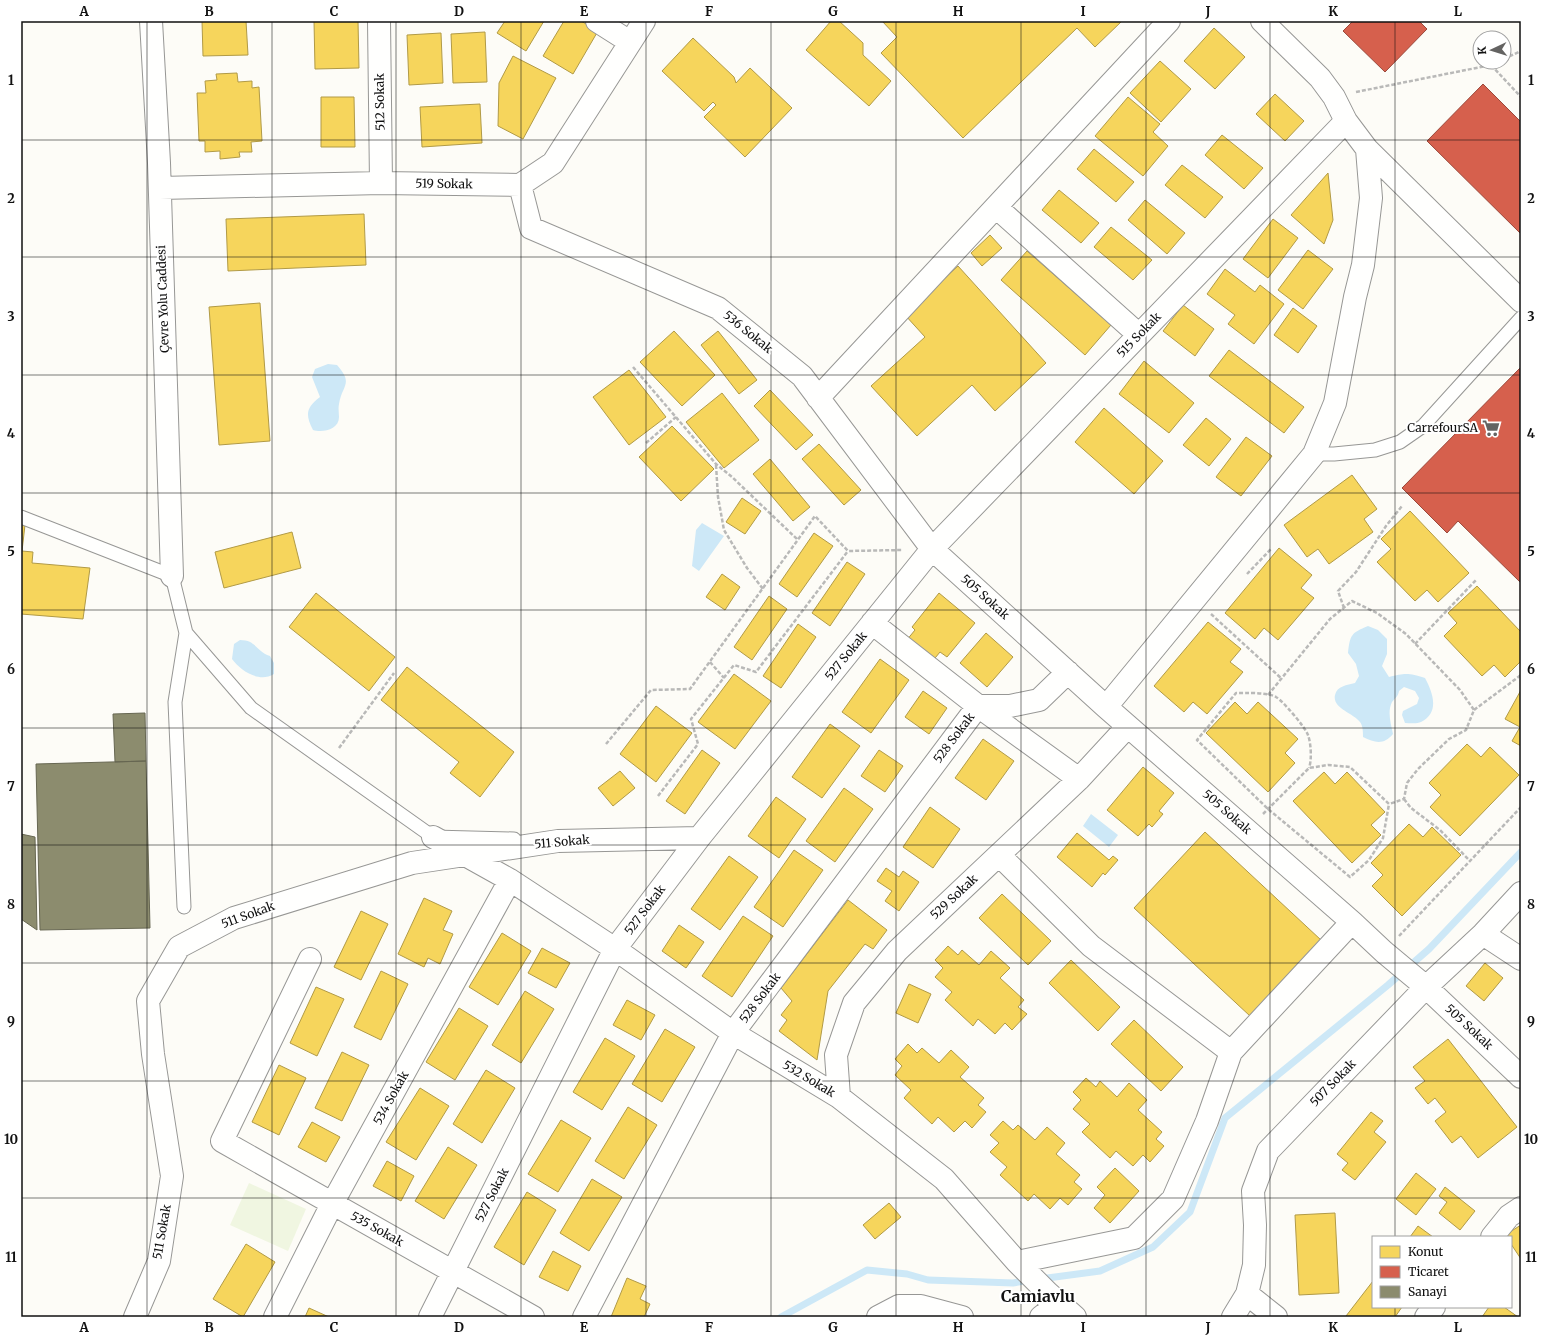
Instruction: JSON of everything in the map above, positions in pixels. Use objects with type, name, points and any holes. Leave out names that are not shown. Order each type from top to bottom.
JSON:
[{"type":"street","name":"Çevre Yolu Caddesi","points":[[151,21],[160,188],[172,576]]},
{"type":"street","name":"512 Sokak","points":[[379,21],[381,183]]},
{"type":"street","points":[[597,21],[630,42]]},
{"type":"street","points":[[520,185],[554,163],[644,21]]},
{"type":"street","points":[[818,398],[1169,21]]},
{"type":"street","points":[[1262,21],[1309,66],[1334,97],[1346,121],[1367,149],[1521,301]]},
{"type":"street","name":"515 Sokak","points":[[932,549],[1346,121]]},
{"type":"street","points":[[1106,707],[1314,454],[1335,403],[1355,297],[1363,265],[1370,198],[1367,149]]},
{"type":"street","name":"519 Sokak","points":[[160,188],[381,183],[520,185]]},
{"type":"street","name":"536 Sokak","points":[[520,185],[531,228],[718,308],[802,376],[932,549]]},
{"type":"street","points":[[996,207],[1139,335]]},
{"type":"street","name":"527 Sokak","points":[[430,1317],[615,949],[699,838],[932,549]]},
{"type":"street","name":"505 Sokak","points":[[932,549],[1106,707],[1352,922],[1384,952],[1426,986],[1521,1076]]},
{"type":"street","points":[[872,623],[978,706],[1079,779]]},
{"type":"street","points":[[978,706],[1010,706],[1039,700],[1068,672]]},
{"type":"street","name":"528 Sokak","points":[[584,1317],[733,1033],[978,706]]},
{"type":"street","name":"529 Sokak","points":[[839,1097],[836,1055],[854,1003],[897,951],[1079,779],[1128,726]]},
{"type":"street","name":"532 Sokak","points":[[433,837],[510,880],[615,949],[733,1033],[839,1097],[944,1179],[1017,1262],[1075,1317]]},
{"type":"street","name":"511 Sokak","points":[[135,1317],[159,1261],[172,1176],[154,1054],[148,1001],[179,947],[234,918],[412,863],[558,840],[699,838]]},
{"type":"street","points":[[998,855],[1091,946],[1231,1052]]},
{"type":"street","name":"534 Sokak","points":[[275,1317],[332,1204],[510,880]]},
{"type":"street","name":"507 Sokak","points":[[1233,1317],[1247,1294],[1254,1265],[1255,1225],[1253,1191],[1268,1150],[1426,986],[1483,934],[1521,893]]},
{"type":"street","points":[[1017,1262],[1134,1238],[1173,1199],[1207,1121],[1231,1052],[1352,922]]},
{"type":"street","points":[[1483,934],[1521,959]]},
{"type":"street","name":"535 Sokak","points":[[310,959],[222,1141],[533,1317]]},
{"type":"street","points":[[1493,1236],[1509,1216],[1521,1208]]},
{"type":"street","points":[[1041,1317],[1050,1310],[1048,1293]]},
{"type":"street","points":[[1247,1294],[1276,1317]]},
{"type":"street","points":[[878,1317],[899,1306],[921,1306],[962,1317]]},
{"type":"street","points":[[1426,1317],[1433,1308]]},
{"type":"lane","points":[[1314,454],[1334,454],[1375,450],[1400,442],[1423,426],[1521,318]]},
{"type":"lane","points":[[21,517],[172,576],[186,633],[175,702],[184,907]]},
{"type":"lane","points":[[186,633],[250,708],[433,837],[558,840]]},
{"type":"path","points":[[1334,97],[1472,69]]},
{"type":"path","points":[[1496,70],[1521,97]]},
{"type":"path","points":[[633,367],[716,464],[732,477],[798,540]]},
{"type":"path","points":[[646,443],[676,417]]},
{"type":"path","points":[[716,464],[718,497],[724,530],[747,568],[762,589]]},
{"type":"path","points":[[1344,608],[1338,591],[1356,572],[1386,526],[1402,506]]},
{"type":"path","points":[[606,744],[651,690],[690,689],[815,516],[848,550],[932,549]]},
{"type":"path","points":[[658,796],[698,744],[691,719],[734,665],[756,672],[848,550]]},
{"type":"path","points":[[1415,644],[1476,580]]},
{"type":"path","points":[[1268,695],[1330,619],[1352,601],[1377,612],[1406,634],[1460,690],[1474,710]]},
{"type":"path","points":[[1210,613],[1282,679]]},
{"type":"path","points":[[710,662],[724,678]]},
{"type":"path","points":[[328,763],[394,673]]},
{"type":"path","points":[[1470,861],[1440,830],[1411,808],[1404,799],[1407,783],[1418,769],[1448,739],[1466,730],[1474,710],[1521,675]]},
{"type":"path","points":[[1247,830],[1268,809],[1309,768],[1312,761],[1308,735],[1298,720],[1275,696],[1236,693],[1197,740],[1268,809],[1350,877],[1369,860],[1383,838],[1389,804]]},
{"type":"path","points":[[1309,768],[1328,765],[1350,766],[1389,804]]},
{"type":"path","points":[[1389,804],[1404,799]]},
{"type":"path","points":[[1384,952],[1521,807]]},
{"type":"green space","points":[[249,1183],[306,1209],[288,1251],[230,1225]]},
{"type":"water","points":[[328,364],[337,365],[345,376],[346,384],[340,398],[339,417],[336,425],[329,430],[317,431],[313,430],[308,415],[312,405],[320,397],[312,377],[315,369]]},
{"type":"water","points":[[702,523],[724,536],[699,571],[692,566],[696,530]]},
{"type":"water","points":[[1368,626],[1378,630],[1387,639],[1387,654],[1382,666],[1389,677],[1407,674],[1425,678],[1433,702],[1433,708],[1427,718],[1419,723],[1405,723],[1402,715],[1403,711],[1417,704],[1419,698],[1415,691],[1404,687],[1399,691],[1392,702],[1390,710],[1393,734],[1390,738],[1379,742],[1371,741],[1363,737],[1360,722],[1340,707],[1335,700],[1335,695],[1338,690],[1343,686],[1355,683],[1359,676],[1356,664],[1348,653],[1352,635]]},
{"type":"water","points":[[240,640],[245,640],[253,644],[265,654],[270,656],[274,663],[274,674],[262,677],[256,676],[240,668],[232,659],[234,644]]},
{"type":"water","points":[[1091,814],[1118,835],[1109,847],[1083,826]]},
{"type":"building: Konut","points":[[202,21],[246,21],[248,55],[203,56]]},
{"type":"building: Konut","points":[[314,21],[358,21],[359,68],[315,69]]},
{"type":"building: Konut","points":[[505,21],[544,21],[526,51],[497,33]]},
{"type":"building: Konut","points":[[564,21],[581,21],[598,31],[573,74],[543,56]]},
{"type":"building: Konut","points":[[831,21],[839,21],[863,43],[863,55],[891,81],[869,106],[806,50]]},
{"type":"building: Konut","points":[[882,21],[1122,21],[1095,47],[1077,28],[963,138],[881,53],[897,37]]},
{"type":"building: Konut","points":[[1214,28],[1245,57],[1215,89],[1184,61]]},
{"type":"building: Konut","points":[[485,32],[487,82],[453,83],[451,34]]},
{"type":"building: Konut","points":[[441,33],[443,83],[409,85],[407,35]]},
{"type":"building: Konut","points":[[693,38],[734,77],[736,83],[750,68],[792,108],[745,157],[704,117],[716,105],[713,102],[704,111],[662,71]]},
{"type":"building: Konut","points":[[513,56],[556,78],[523,139],[498,126],[499,83]]},
{"type":"building: Konut","points":[[1160,61],[1191,89],[1161,122],[1130,93]]},
{"type":"building: Konut","points":[[237,73],[238,82],[252,81],[252,88],[259,87],[262,141],[251,142],[252,152],[239,152],[240,157],[220,159],[220,151],[205,152],[205,141],[199,141],[197,93],[206,93],[205,81],[217,80],[216,74]]},
{"type":"building: Konut","points":[[1275,94],[1304,121],[1285,141],[1256,114]]},
{"type":"building: Konut","points":[[321,97],[354,97],[355,147],[321,147]]},
{"type":"building: Konut","points":[[1128,97],[1160,124],[1153,132],[1168,146],[1143,176],[1095,136]]},
{"type":"building: Konut","points":[[480,104],[482,143],[422,147],[420,107]]},
{"type":"building: Konut","points":[[1222,135],[1263,168],[1244,189],[1205,155]]},
{"type":"building: Konut","points":[[1094,149],[1134,182],[1116,202],[1077,169]]},
{"type":"building: Konut","points":[[1182,165],[1223,197],[1205,218],[1165,185]]},
{"type":"building: Konut","points":[[1328,173],[1333,220],[1324,244],[1291,215]]},
{"type":"building: Konut","points":[[1059,190],[1099,223],[1081,243],[1042,210]]},
{"type":"building: Konut","points":[[1145,200],[1185,233],[1167,254],[1128,220]]},
{"type":"building: Konut","points":[[364,214],[366,265],[228,271],[226,219]]},
{"type":"building: Konut","points":[[1273,219],[1298,238],[1268,278],[1243,259]]},
{"type":"building: Konut","points":[[1111,227],[1152,260],[1133,280],[1094,247]]},
{"type":"building: Konut","points":[[990,235],[1002,248],[982,266],[971,253]]},
{"type":"building: Konut","points":[[1308,250],[1333,269],[1303,309],[1278,290]]},
{"type":"building: Konut","points":[[1027,251],[1111,325],[1085,355],[1001,280]]},
{"type":"building: Konut","points":[[958,266],[1046,363],[995,411],[972,385],[917,436],[871,386],[925,337],[905,315]]},
{"type":"building: Konut","points":[[1225,269],[1255,292],[1260,285],[1284,304],[1254,344],[1228,324],[1235,315],[1207,294]]},
{"type":"building: Konut","points":[[260,303],[270,441],[219,445],[209,307]]},
{"type":"building: Konut","points":[[1183,305],[1214,329],[1195,356],[1163,331]]},
{"type":"building: Konut","points":[[1293,308],[1317,326],[1298,353],[1274,335]]},
{"type":"building: Konut","points":[[674,331],[715,375],[682,406],[640,362]]},
{"type":"building: Konut","points":[[718,331],[757,380],[739,394],[701,345]]},
{"type":"building: Konut","points":[[1229,350],[1304,407],[1284,433],[1209,376]]},
{"type":"building: Konut","points":[[1144,361],[1194,403],[1169,433],[1119,394]]},
{"type":"building: Konut","points":[[629,370],[666,417],[629,445],[593,397]]},
{"type":"building: Konut","points":[[770,390],[813,435],[796,450],[754,406]]},
{"type":"building: Konut","points":[[722,393],[759,440],[724,468],[686,422]]},
{"type":"building: Konut","points":[[1104,408],[1163,461],[1134,494],[1075,442]]},
{"type":"building: Konut","points":[[1206,418],[1231,439],[1209,466],[1183,445]]},
{"type":"building: Konut","points":[[672,426],[714,469],[681,501],[639,457]]},
{"type":"building: Konut","points":[[1246,437],[1272,456],[1241,496],[1216,477]]},
{"type":"building: Konut","points":[[819,444],[861,490],[844,505],[802,459]]},
{"type":"building: Konut","points":[[770,459],[810,507],[793,521],[753,474]]},
{"type":"building: Konut","points":[[1352,475],[1377,509],[1364,519],[1373,532],[1329,564],[1318,549],[1307,557],[1284,525]]},
{"type":"building: Konut","points":[[742,498],[761,511],[745,534],[726,522]]},
{"type":"building: Konut","points":[[1410,511],[1469,573],[1438,602],[1427,590],[1415,601],[1377,562],[1391,549],[1381,539]]},
{"type":"building: Konut","points":[[21,524],[25,525],[22,551],[33,552],[32,563],[90,568],[83,619],[21,614]]},
{"type":"building: Konut","points":[[292,532],[301,568],[224,588],[215,552]]},
{"type":"building: Konut","points":[[814,533],[833,546],[797,597],[779,584]]},
{"type":"building: Konut","points":[[1279,548],[1312,575],[1301,588],[1314,598],[1278,640],[1264,628],[1255,639],[1225,613]]},
{"type":"building: Konut","points":[[847,562],[865,574],[830,626],[812,613]]},
{"type":"building: Konut","points":[[722,574],[740,587],[725,610],[706,597]]},
{"type":"building: Konut","points":[[1477,586],[1521,632],[1521,661],[1505,677],[1494,665],[1482,676],[1444,636],[1457,623],[1448,613]]},
{"type":"building: Konut","points":[[316,593],[395,657],[369,691],[289,627]]},
{"type":"building: Konut","points":[[939,593],[975,623],[947,657],[940,652],[931,663],[906,641],[915,630],[912,627]]},
{"type":"building: Konut","points":[[769,596],[787,609],[752,660],[734,647]]},
{"type":"building: Konut","points":[[1208,622],[1241,649],[1230,662],[1243,672],[1207,714],[1193,702],[1184,712],[1154,686]]},
{"type":"building: Konut","points":[[798,624],[816,637],[781,688],[763,676]]},
{"type":"building: Konut","points":[[986,633],[1013,657],[987,687],[960,663]]},
{"type":"building: Konut","points":[[880,659],[909,680],[871,733],[842,712]]},
{"type":"building: Konut","points":[[407,667],[514,752],[480,797],[450,773],[459,762],[381,700]]},
{"type":"building: Konut","points":[[734,674],[771,701],[735,749],[698,722]]},
{"type":"building: Konut","points":[[1521,690],[1521,746],[1512,741],[1520,727],[1505,719]]},
{"type":"building: Konut","points":[[923,691],[947,708],[929,734],[905,717]]},
{"type":"building: Konut","points":[[1235,702],[1247,714],[1258,702],[1298,739],[1285,753],[1295,763],[1268,792],[1206,733]]},
{"type":"building: Konut","points":[[656,706],[692,733],[656,782],[620,754]]},
{"type":"building: Konut","points":[[830,724],[860,746],[822,798],[792,777]]},
{"type":"building: Konut","points":[[983,739],[1014,761],[986,800],[955,778]]},
{"type":"building: Konut","points":[[1467,744],[1481,757],[1490,747],[1519,775],[1460,836],[1430,807],[1441,795],[1429,783]]},
{"type":"building: Konut","points":[[702,750],[720,763],[685,814],[666,801]]},
{"type":"building: Konut","points":[[879,750],[903,766],[885,792],[861,776]]},
{"type":"building: Konut","points":[[1143,767],[1174,793],[1159,811],[1163,814],[1152,827],[1149,824],[1138,836],[1107,810]]},
{"type":"building: Konut","points":[[620,771],[635,788],[613,806],[598,788]]},
{"type":"building: Konut","points":[[1324,772],[1335,784],[1347,772],[1385,812],[1371,825],[1381,835],[1352,863],[1293,801]]},
{"type":"building: Konut","points":[[844,788],[873,809],[835,862],[806,841]]},
{"type":"building: Konut","points":[[776,797],[806,819],[779,858],[748,836]]},
{"type":"building: Konut","points":[[930,807],[960,829],[933,868],[903,847]]},
{"type":"building: Konut","points":[[1409,824],[1423,837],[1432,827],[1461,855],[1402,916],[1372,886],[1383,875],[1371,863]]},
{"type":"building: Konut","points":[[1205,832],[1321,940],[1250,1016],[1134,908]]},
{"type":"building: Konut","points":[[1077,833],[1109,860],[1113,856],[1118,860],[1105,875],[1103,873],[1092,887],[1057,857]]},
{"type":"building: Konut","points":[[794,850],[823,870],[783,927],[754,907]]},
{"type":"building: Konut","points":[[729,856],[758,877],[720,930],[691,909]]},
{"type":"building: Konut","points":[[886,868],[899,877],[903,871],[919,882],[899,911],[885,901],[892,891],[877,881]]},
{"type":"building: Konut","points":[[1002,894],[1051,941],[1028,965],[979,918]]},
{"type":"building: Konut","points":[[424,898],[452,911],[443,930],[453,934],[440,964],[428,958],[424,967],[398,954]]},
{"type":"building: Konut","points":[[848,900],[887,930],[873,949],[865,944],[828,991],[817,1060],[779,1031],[787,1020],[781,1015],[792,1001],[781,988]]},
{"type":"building: Konut","points":[[361,911],[388,924],[361,980],[334,967]]},
{"type":"building: Konut","points":[[743,916],[773,936],[732,997],[702,976]]},
{"type":"building: Konut","points":[[679,925],[704,942],[686,968],[662,951]]},
{"type":"building: Konut","points":[[502,933],[531,951],[498,1005],[469,987]]},
{"type":"building: Konut","points":[[948,946],[958,955],[962,950],[979,965],[991,951],[1010,968],[1000,978],[1024,1000],[1018,1007],[1027,1014],[1012,1030],[1005,1023],[995,1034],[978,1019],[973,1026],[945,1000],[952,992],[935,977],[943,968],[935,960]]},
{"type":"building: Konut","points":[[542,948],[570,963],[556,988],[528,973]]},
{"type":"building: Konut","points":[[1071,960],[1120,1007],[1098,1031],[1049,983]]},
{"type":"building: Konut","points":[[1485,963],[1503,978],[1484,1001],[1466,986]]},
{"type":"building: Konut","points":[[381,971],[408,984],[381,1040],[354,1027]]},
{"type":"building: Konut","points":[[909,984],[931,994],[918,1023],[896,1013]]},
{"type":"building: Konut","points":[[316,987],[344,999],[317,1056],[290,1043]]},
{"type":"building: Konut","points":[[525,991],[554,1009],[521,1063],[492,1045]]},
{"type":"building: Konut","points":[[627,1000],[655,1015],[641,1040],[613,1025]]},
{"type":"building: Konut","points":[[459,1008],[488,1026],[455,1080],[426,1062]]},
{"type":"building: Konut","points":[[1134,1020],[1183,1067],[1161,1091],[1111,1044]]},
{"type":"building: Konut","points":[[665,1029],[695,1047],[662,1102],[632,1084]]},
{"type":"building: Konut","points":[[605,1038],[635,1056],[602,1110],[573,1092]]},
{"type":"building: Konut","points":[[1448,1039],[1517,1127],[1478,1158],[1461,1136],[1452,1143],[1435,1121],[1446,1112],[1435,1098],[1428,1104],[1415,1088],[1425,1081],[1413,1067]]},
{"type":"building: Konut","points":[[908,1044],[917,1053],[922,1048],[939,1063],[951,1050],[969,1067],[960,1077],[984,1098],[978,1105],[986,1112],[972,1128],[965,1121],[954,1132],[938,1117],[932,1124],[904,1098],[911,1090],[895,1075],[902,1066],[895,1059]]},
{"type":"building: Konut","points":[[342,1052],[369,1065],[342,1121],[315,1108]]},
{"type":"building: Konut","points":[[279,1065],[306,1078],[279,1135],[252,1122]]},
{"type":"building: Konut","points":[[486,1070],[515,1088],[482,1143],[453,1124]]},
{"type":"building: Konut","points":[[1086,1078],[1096,1087],[1100,1081],[1117,1097],[1129,1083],[1147,1100],[1138,1110],[1162,1132],[1156,1139],[1164,1146],[1150,1162],[1143,1155],[1133,1166],[1116,1151],[1110,1158],[1082,1132],[1090,1124],[1073,1109],[1081,1100],[1073,1092]]},
{"type":"building: Konut","points":[[420,1088],[449,1106],[416,1160],[386,1142]]},
{"type":"building: Konut","points":[[628,1107],[657,1125],[624,1179],[595,1161]]},
{"type":"building: Konut","points":[[1371,1112],[1383,1121],[1374,1132],[1386,1142],[1355,1180],[1342,1170],[1348,1163],[1337,1154]]},
{"type":"building: Konut","points":[[561,1120],[591,1138],[558,1192],[528,1174]]},
{"type":"building: Konut","points":[[1003,1121],[1013,1130],[1018,1125],[1035,1140],[1047,1127],[1065,1143],[1056,1154],[1080,1175],[1074,1182],[1082,1189],[1068,1205],[1060,1198],[1050,1209],[1034,1194],[1028,1201],[1000,1175],[1007,1167],[990,1152],[999,1143],[990,1135]]},
{"type":"building: Konut","points":[[312,1122],[340,1137],[326,1162],[298,1147]]},
{"type":"building: Konut","points":[[448,1147],[477,1165],[444,1219],[415,1201]]},
{"type":"building: Konut","points":[[387,1161],[414,1176],[401,1201],[373,1186]]},
{"type":"building: Konut","points":[[1115,1168],[1139,1191],[1110,1223],[1094,1208],[1105,1195],[1097,1187]]},
{"type":"building: Konut","points":[[1416,1173],[1436,1189],[1416,1215],[1396,1199]]},
{"type":"building: Konut","points":[[592,1179],[622,1197],[589,1251],[560,1233]]},
{"type":"building: Konut","points":[[1445,1187],[1475,1211],[1460,1230],[1439,1213],[1447,1202],[1439,1196]]},
{"type":"building: Konut","points":[[527,1192],[556,1210],[524,1265],[494,1247]]},
{"type":"building: Konut","points":[[889,1203],[901,1217],[875,1239],[863,1225]]},
{"type":"building: Konut","points":[[1335,1213],[1339,1293],[1299,1295],[1295,1215]]},
{"type":"building: Konut","points":[[1521,1225],[1521,1259],[1512,1246],[1512,1236],[1505,1235]]},
{"type":"building: Konut","points":[[1418,1226],[1432,1236],[1411,1236]]},
{"type":"building: Konut","points":[[246,1244],[275,1262],[243,1317],[213,1299]]},
{"type":"building: Konut","points":[[553,1251],[581,1266],[568,1291],[539,1277]]},
{"type":"building: Konut","points":[[627,1278],[646,1286],[640,1299],[650,1304],[644,1317],[611,1317]]},
{"type":"building: Konut","points":[[1372,1282],[1372,1308],[1401,1308],[1395,1317],[1346,1316]]},
{"type":"building: Konut","points":[[309,1308],[329,1317],[305,1317]]},
{"type":"building: Konut","points":[[1488,1308],[1505,1308],[1518,1317],[1482,1317]]},
{"type":"building: Ticaret","points":[[1353,21],[1419,21],[1427,29],[1385,72],[1343,31]]},
{"type":"building: Ticaret","points":[[1483,84],[1521,122],[1521,234],[1427,141]]},
{"type":"building: Ticaret","name":"CarrefourSA","points":[[1521,367],[1521,583],[1458,521],[1447,533],[1402,488]]},
{"type":"building: Sanayi","points":[[145,713],[146,761],[115,762],[113,714]]},
{"type":"building: Sanayi","points":[[146,761],[150,928],[40,930],[36,764]]},
{"type":"building: Sanayi","points":[[21,834],[35,837],[37,930],[21,919]]},
{"type":"waterway","points":[[1040,1279],[1100,1271],[1153,1247],[1190,1212],[1225,1118],[1388,985],[1429,949],[1521,852]]},
{"type":"waterway","points":[[781,1317],[867,1270],[907,1274],[928,1280],[1013,1283],[1030,1280]]},
{"type":"place","name":"CarrefourSA","points":[[1491,428]]},
{"type":"district","name":"Camiavlu","points":[[1038,1296]]}]
